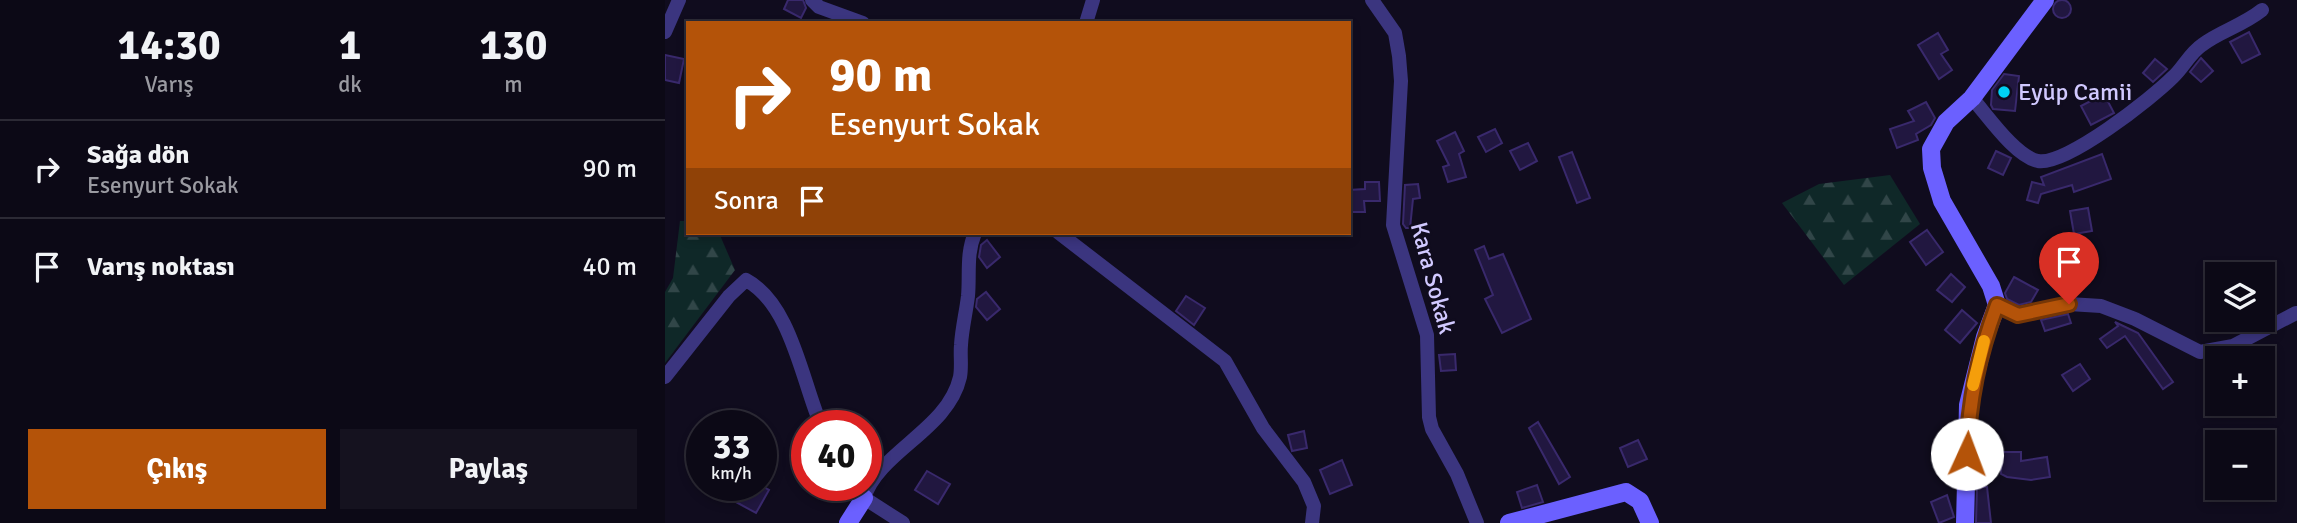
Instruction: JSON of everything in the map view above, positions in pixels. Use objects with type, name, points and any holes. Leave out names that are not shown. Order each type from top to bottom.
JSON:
[{"type":"street","points":[[665,32],[680,0]]},
{"type":"street","points":[[812,0],[829,11],[857,21]]},
{"type":"street","points":[[1087,21],[1093,0]]},
{"type":"street","name":"Kara Sokak","points":[[1373,0],[1395,33],[1399,56],[1401,81],[1393,225],[1427,335],[1431,429],[1457,474],[1477,523]]},
{"type":"street","points":[[1965,523],[1968,405],[1985,337],[1997,305],[1991,286],[1942,201],[1932,169],[1931,149],[1941,131],[1972,99],[2045,0]]},
{"type":"street","points":[[1972,99],[2017,150],[2038,160],[2055,159],[2079,149],[2173,78],[2201,45],[2242,25],[2262,10]]},
{"type":"street","points":[[882,471],[945,408],[960,377],[968,293],[968,256],[974,235]]},
{"type":"street","points":[[1062,235],[1224,361],[1263,428],[1304,482],[1314,506],[1312,523]]},
{"type":"street","points":[[665,377],[729,296],[746,280],[762,289],[777,315],[799,358],[814,410]]},
{"type":"street","points":[[1997,305],[2018,315],[2069,304],[2101,306],[2136,319],[2200,352],[2233,346],[2296,313]]},
{"type":"street","points":[[1509,523],[1626,492],[1640,501],[1650,523]]},
{"type":"street","points":[[848,523],[859,501]]},
{"type":"street","points":[[882,501],[904,523]]},
{"type":"green space","points":[[1890,175],[1920,224],[1844,285],[1782,203],[1819,184]]},
{"type":"green space","points":[[680,221],[686,221],[686,235],[720,235],[735,270],[665,363],[665,292],[673,278]]},
{"type":"building","points":[[788,0],[803,0],[806,8],[801,18],[784,9]]},
{"type":"building","points":[[2062,0],[2068,3],[2071,9],[2068,15],[2062,18],[2056,15],[2053,9],[2056,3]]},
{"type":"building","points":[[2249,32],[2260,54],[2242,63],[2230,42]]},
{"type":"building","points":[[1938,33],[1948,50],[1941,54],[1952,70],[1939,79],[1918,45]]},
{"type":"building","points":[[665,55],[684,59],[679,83],[665,80]]},
{"type":"building","points":[[2201,58],[2213,71],[2201,82],[2190,72]]},
{"type":"building","points":[[2155,59],[2167,69],[2153,82],[2143,73]]},
{"type":"building","name":"Eyüp Camii","points":[[2004,74],[2019,76],[2015,111],[1993,109],[1991,105],[1992,90]]},
{"type":"building","points":[[2104,94],[2114,113],[2091,125],[2081,106]]},
{"type":"building","points":[[1926,102],[1935,118],[1931,125],[1916,134],[1918,140],[1897,148],[1890,129],[1914,121],[1908,111]]},
{"type":"building","points":[[1495,129],[1502,143],[1486,152],[1478,137]]},
{"type":"building","points":[[1455,132],[1464,151],[1459,154],[1466,177],[1448,182],[1443,167],[1449,165],[1437,141]]},
{"type":"building","points":[[1528,143],[1537,161],[1520,170],[1510,151]]},
{"type":"building","points":[[1996,151],[2011,158],[2003,175],[1988,168]]},
{"type":"building","points":[[1572,152],[1590,198],[1577,203],[1559,157]]},
{"type":"building","points":[[2102,154],[2111,179],[2074,192],[2072,185],[2041,194],[2038,203],[2027,200],[2032,182],[2044,185],[2041,177]]},
{"type":"building","points":[[1365,182],[1379,182],[1380,201],[1364,201],[1365,212],[1351,212],[1351,190],[1365,189]]},
{"type":"building","points":[[1418,184],[1420,198],[1413,199],[1410,228],[1406,228],[1403,224],[1405,185]]},
{"type":"building","points":[[2088,208],[2092,231],[2074,234],[2070,211]]},
{"type":"building","points":[[1927,230],[1943,252],[1926,265],[1910,242]]},
{"type":"building","points":[[987,240],[1000,257],[987,268],[979,257],[981,245]]},
{"type":"building","points":[[1484,246],[1489,259],[1503,254],[1531,319],[1502,333],[1485,299],[1493,295],[1475,250]]},
{"type":"building","points":[[1951,274],[1965,287],[1952,302],[1937,290]]},
{"type":"building","points":[[2014,277],[2038,290],[2031,302],[2019,305],[2007,299],[2005,293]]},
{"type":"building","points":[[986,292],[1000,309],[987,320],[976,307],[977,299]]},
{"type":"building","points":[[1186,296],[1205,308],[1194,325],[1176,311]]},
{"type":"building","points":[[1962,310],[1977,323],[1960,343],[1945,330]]},
{"type":"building","points":[[2068,314],[2071,323],[2045,331],[2041,320]]},
{"type":"building","points":[[2115,322],[2138,333],[2173,382],[2163,389],[2125,336],[2107,348],[2100,339],[2118,326]]},
{"type":"building","points":[[1455,354],[1456,370],[1441,371],[1439,355]]},
{"type":"building","points":[[2080,364],[2090,379],[2073,391],[2062,375]]},
{"type":"building","points":[[1538,422],[1570,477],[1559,484],[1529,428]]},
{"type":"building","points":[[1304,431],[1307,448],[1292,451],[1288,435]]},
{"type":"building","points":[[1638,440],[1647,459],[1628,467],[1620,448]]},
{"type":"building","points":[[2002,452],[2021,452],[2021,461],[2047,457],[2050,477],[2031,480],[2001,474]]},
{"type":"building","points":[[1342,460],[1352,485],[1330,494],[1320,470]]},
{"type":"building","points":[[927,471],[950,484],[938,504],[915,490]]},
{"type":"building","points":[[1537,485],[1543,502],[1522,508],[1517,492]]},
{"type":"building","points":[[1977,487],[1987,487],[1991,523],[1976,523]]},
{"type":"building","points":[[1947,495],[1954,517],[1939,523],[1931,502]]},
{"type":"building","points":[[737,501],[763,501],[756,513]]},
{"type":"slow traffic","points":[[1973,385],[1984,341]]},
{"type":"place","name":"Eyüp Camii","points":[[2004,92]]},
{"type":"route","points":[[1967,454],[1968,405],[1985,337],[1997,305],[2018,315],[2069,304]]}]
